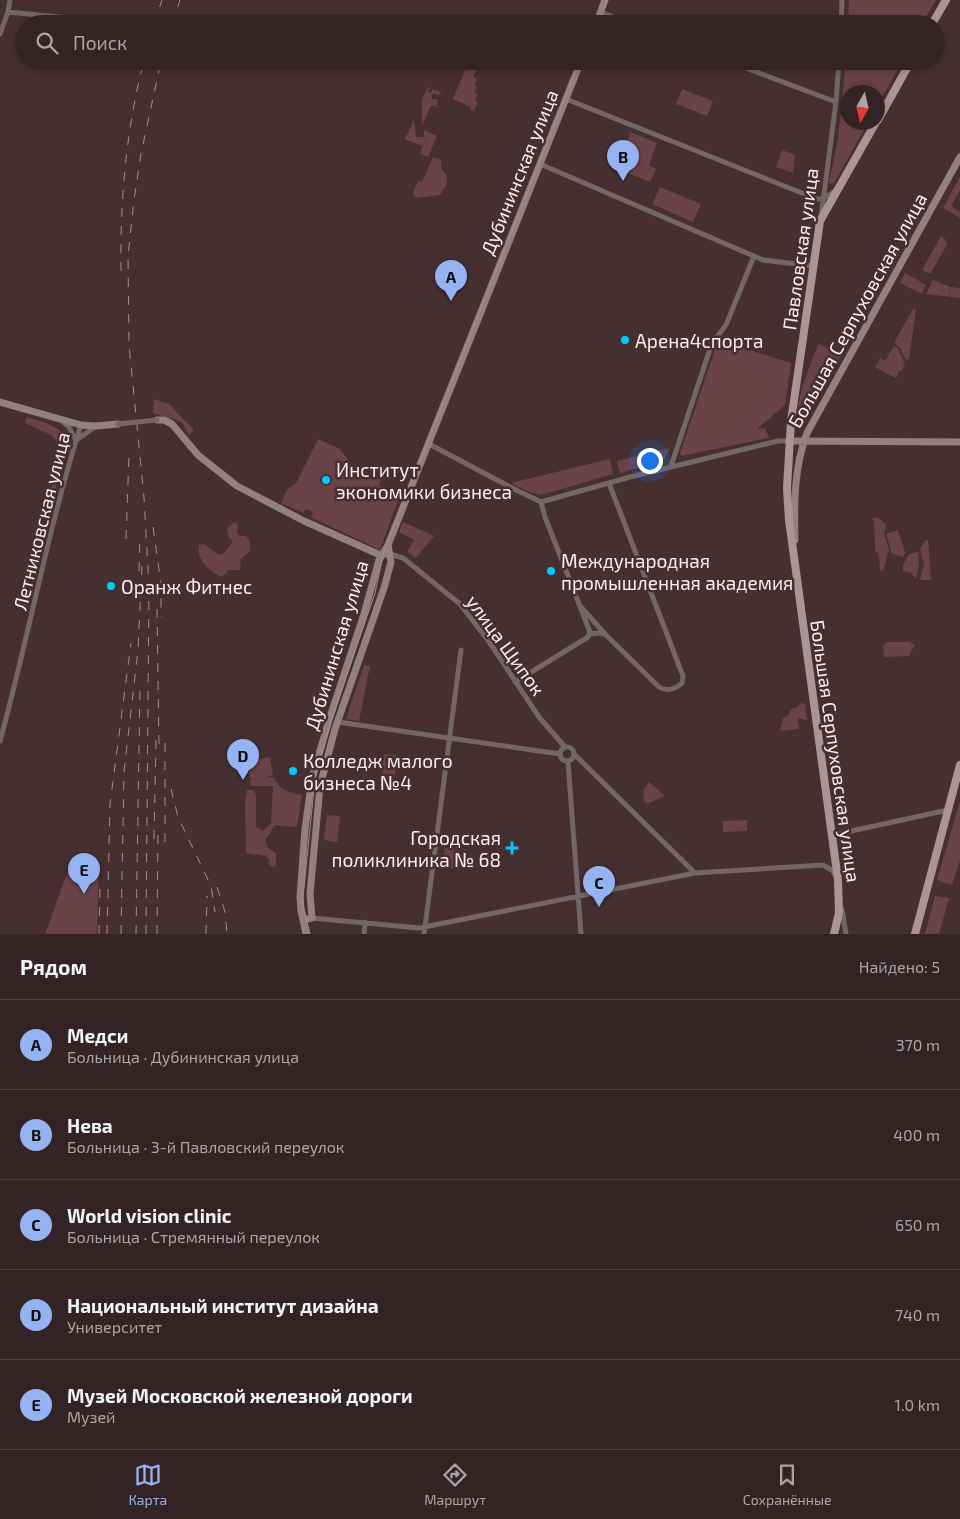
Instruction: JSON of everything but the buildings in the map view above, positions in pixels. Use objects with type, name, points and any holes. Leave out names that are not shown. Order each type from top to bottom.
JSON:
[{"type":"main road","points":[[600,15],[606,0]]},
{"type":"main road","points":[[937,15],[946,0]]},
{"type":"main road","name":"Дубининская улица","points":[[306,934],[300,897],[305,829],[312,778],[361,622],[380,554],[388,545],[577,70]]},
{"type":"main road","points":[[885,107],[906,70]]},
{"type":"main road","points":[[820,221],[872,130]]},
{"type":"main road","name":"Большая Серпуховская улица","points":[[796,573],[794,511],[798,470],[804,441],[830,390],[960,156]]},
{"type":"main road","name":"Павловская улица","points":[[789,441],[820,221]]},
{"type":"main road","points":[[0,402],[81,425],[118,424]]},
{"type":"main road","points":[[157,420],[172,424],[198,455],[238,486],[304,521],[380,554],[390,554]]},
{"type":"main road","points":[[789,441],[960,442]]},
{"type":"main road","name":"Большая Серпуховская улица","points":[[789,441],[786,488],[840,901],[834,934]]},
{"type":"main road","name":"Дубининская улица","points":[[312,918],[310,894],[320,786],[338,722],[371,624],[378,610],[390,566],[388,545]]},
{"type":"main road","points":[[915,934],[960,765]]},
{"type":"main road","points":[[303,920],[312,918]]},
{"type":"street","points":[[0,32],[8,12],[10,0]]},
{"type":"street","points":[[841,15],[842,0]]},
{"type":"street","points":[[8,12],[39,15]]},
{"type":"street","points":[[601,12],[608,15]]},
{"type":"street","points":[[751,70],[836,102]]},
{"type":"street","name":"Павловская улица","points":[[820,221],[836,102],[838,70]]},
{"type":"street","points":[[566,99],[817,199],[822,199],[839,188]]},
{"type":"street","points":[[540,164],[763,260],[814,266]]},
{"type":"street","points":[[826,182],[826,186],[829,188],[839,188]]},
{"type":"street","points":[[671,466],[712,343],[726,325],[754,256]]},
{"type":"street","points":[[62,420],[76,441],[96,426]]},
{"type":"street","points":[[118,424],[157,420]]},
{"type":"street","name":"Летниковская улица","points":[[0,741],[81,425]]},
{"type":"street","points":[[429,444],[514,490],[541,502],[671,466],[776,442],[789,441]]},
{"type":"street","points":[[581,607],[659,687],[671,690],[682,682],[683,676],[609,483]]},
{"type":"street","points":[[541,502],[545,517],[590,630],[589,634]]},
{"type":"street","name":"улица Щипок","points":[[390,554],[403,558],[460,604],[490,643],[546,725],[565,747]]},
{"type":"street","points":[[515,682],[589,634],[606,634]]},
{"type":"street","points":[[424,934],[461,650]]},
{"type":"street","points":[[338,722],[560,754]]},
{"type":"street","points":[[568,762],[561,759],[561,750],[565,747],[571,748],[574,754],[695,873]]},
{"type":"street","points":[[568,762],[573,758],[574,754]]},
{"type":"street","points":[[568,762],[581,934]]},
{"type":"street","points":[[832,835],[948,810]]},
{"type":"street","points":[[312,918],[425,927],[695,873],[824,866],[832,870],[838,880]]},
{"type":"street","points":[[840,901],[846,934]]},
{"type":"street","points":[[364,934],[365,922]]},
{"type":"shaded area","points":[[849,0],[936,0],[927,15],[848,15]]},
{"type":"shaded area","points":[[465,70],[476,70],[473,77],[477,79],[474,85],[477,86],[474,92],[478,94],[475,100],[478,102],[474,111],[470,110],[471,107],[453,99]]},
{"type":"shaded area","points":[[845,70],[897,70],[885,92],[885,85],[844,85]]},
{"type":"shaded area","points":[[428,87],[431,88],[428,89],[429,93],[432,92],[432,89],[442,93],[438,95],[434,93],[432,95],[432,99],[437,99],[437,107],[431,105],[422,126],[422,99]]},
{"type":"shaded area","points":[[682,89],[713,101],[707,116],[676,104]]},
{"type":"shaded area","points":[[414,120],[416,137],[424,137],[424,130],[437,136],[428,157],[420,153],[427,135],[422,146],[405,139]]},
{"type":"shaded area","points":[[840,120],[840,130],[864,130],[834,183],[831,184],[829,182]]},
{"type":"shaded area","points":[[630,132],[657,143],[649,165],[656,169],[650,182],[620,170],[622,164],[635,162],[623,155]]},
{"type":"shaded area","points":[[782,150],[795,155],[793,173],[776,167]]},
{"type":"shaded area","points":[[433,157],[441,160],[441,168],[446,175],[447,184],[440,195],[416,198],[413,193],[418,181],[422,182]]},
{"type":"shaded area","points":[[960,177],[960,190],[951,206],[960,212],[960,218],[943,208]]},
{"type":"shaded area","points":[[660,187],[701,204],[693,222],[652,204]]},
{"type":"shaded area","points":[[941,236],[946,240],[947,245],[930,274],[922,270]]},
{"type":"shaded area","points":[[905,273],[926,285],[922,294],[900,283]]},
{"type":"shaded area","points":[[933,280],[950,287],[949,295],[951,287],[960,288],[960,298],[926,294]]},
{"type":"shaded area","points":[[916,309],[909,359],[906,360],[900,348],[894,343],[912,310]]},
{"type":"shaded area","points":[[718,340],[791,363],[785,405],[757,429],[765,428],[769,438],[681,456],[680,453]]},
{"type":"shaded area","points":[[819,344],[841,355],[803,425],[797,426],[796,418],[800,397],[807,372]]},
{"type":"shaded area","points":[[894,346],[898,348],[905,365],[896,378],[875,367],[880,358],[885,361]]},
{"type":"shaded area","points":[[154,399],[169,404],[193,431],[189,435],[179,421],[153,413]]},
{"type":"shaded area","points":[[27,417],[53,426],[67,440],[67,447],[55,492],[51,489],[61,446],[51,435],[25,423]]},
{"type":"shaded area","points":[[318,439],[340,449],[352,466],[381,479],[379,486],[399,497],[380,550],[311,517],[313,512],[306,509],[303,513],[281,503],[287,490],[296,483]]},
{"type":"shaded area","points":[[670,448],[664,460],[620,473],[617,461]]},
{"type":"shaded area","points":[[610,459],[613,474],[541,495],[529,492],[511,483]]},
{"type":"shaded area","points":[[872,518],[879,518],[886,525],[884,534],[889,550],[883,571],[880,570],[879,556],[875,550],[874,521]]},
{"type":"shaded area","points":[[234,522],[238,525],[237,532],[239,536],[246,536],[250,542],[250,551],[241,559],[240,570],[228,570],[221,577],[208,568],[201,560],[199,545],[204,544],[217,554],[222,555],[233,542],[228,536],[227,528]]},
{"type":"shaded area","points":[[403,522],[434,536],[416,558],[407,552],[414,540],[399,532]]},
{"type":"shaded area","points":[[898,530],[905,552],[903,557],[891,553],[886,534]]},
{"type":"shaded area","points":[[928,540],[931,578],[930,580],[920,580],[924,564],[920,549]]},
{"type":"shaded area","points":[[918,552],[919,564],[915,578],[911,573],[903,571],[903,565],[909,554]]},
{"type":"shaded area","points":[[887,642],[911,642],[911,644],[915,644],[909,656],[884,657],[883,645]]},
{"type":"shaded area","points":[[364,665],[370,666],[359,721],[346,719]]},
{"type":"shaded area","points":[[801,703],[805,704],[807,720],[799,718],[797,720],[798,729],[780,730],[783,718],[788,716],[791,709],[798,707]]},
{"type":"shaded area","points":[[384,754],[397,755],[395,776],[382,774]]},
{"type":"shaded area","points":[[270,757],[273,775],[264,778],[274,777],[285,790],[302,795],[297,827],[275,825],[265,840],[268,848],[276,853],[276,865],[274,867],[270,866],[269,859],[266,856],[246,853],[245,803],[247,790],[254,790],[256,796],[256,827],[262,830],[271,823],[273,786],[251,786],[252,778],[250,778],[247,762]]},
{"type":"shaded area","points":[[649,782],[665,796],[647,804],[644,801],[643,790]]},
{"type":"shaded area","points":[[960,801],[960,860],[952,885],[937,880]]},
{"type":"shaded area","points":[[327,815],[340,816],[337,842],[324,840]]},
{"type":"shaded area","points":[[747,820],[747,831],[723,832],[723,821]]},
{"type":"shaded area","points":[[445,848],[460,851],[457,869],[442,866]]},
{"type":"shaded area","points":[[73,857],[99,864],[97,934],[45,934]]},
{"type":"shaded area","points":[[935,896],[949,898],[939,934],[925,934]]},
{"type":"tram line","points":[[601,15],[607,0]]},
{"type":"tram line","points":[[310,934],[303,897],[315,779],[331,721],[375,593],[384,551],[576,70]]},
{"type":"railway","points":[[157,15],[162,0]]},
{"type":"railway","points":[[175,15],[180,0]]},
{"type":"railway","points":[[121,271],[125,165],[142,70]]},
{"type":"railway","points":[[146,934],[149,587],[144,497],[129,345],[128,256],[141,154],[159,70]]},
{"type":"railway","points":[[126,539],[129,453]]},
{"type":"railway","points":[[153,527],[161,584],[161,617]]},
{"type":"railway","points":[[139,571],[140,536]]},
{"type":"railway","points":[[121,934],[124,772],[138,650],[142,565]]},
{"type":"railway","points":[[157,609],[159,747]]},
{"type":"railway","points":[[107,934],[110,804],[131,643]]},
{"type":"railway","points":[[136,934],[140,685]]},
{"type":"railway","points":[[165,737],[165,842]]},
{"type":"railway","points":[[154,839],[156,739]]},
{"type":"railway","points":[[171,789],[178,817],[211,886],[215,912]]},
{"type":"railway","points":[[157,934],[158,832]]},
{"type":"railway","points":[[99,934],[100,884]]},
{"type":"railway","points":[[217,887],[225,912],[227,933]]},
{"type":"railway","points":[[206,934],[207,896]]},
{"type":"place","name":"Нева","points":[[623,181]]},
{"type":"place","name":"Медси","points":[[451,301]]},
{"type":"place","name":"Арена4спорта","points":[[625,340]]},
{"type":"place","name":"Институт экономики бизнеса","points":[[326,480]]},
{"type":"place","name":"Международная промышленная академия","points":[[551,571]]},
{"type":"place","name":"Оранж Фитнес","points":[[111,586]]},
{"type":"place","name":"Колледж малого бизнеса №4","points":[[293,771]]},
{"type":"place","name":"Национальный институт дизайна","points":[[243,780]]},
{"type":"place","name":"Городская поликлиника № 68","points":[[512,848]]},
{"type":"place","name":"Музей Московской железной дороги","points":[[84,894]]},
{"type":"place","name":"World vision clinic","points":[[599,907]]}]
